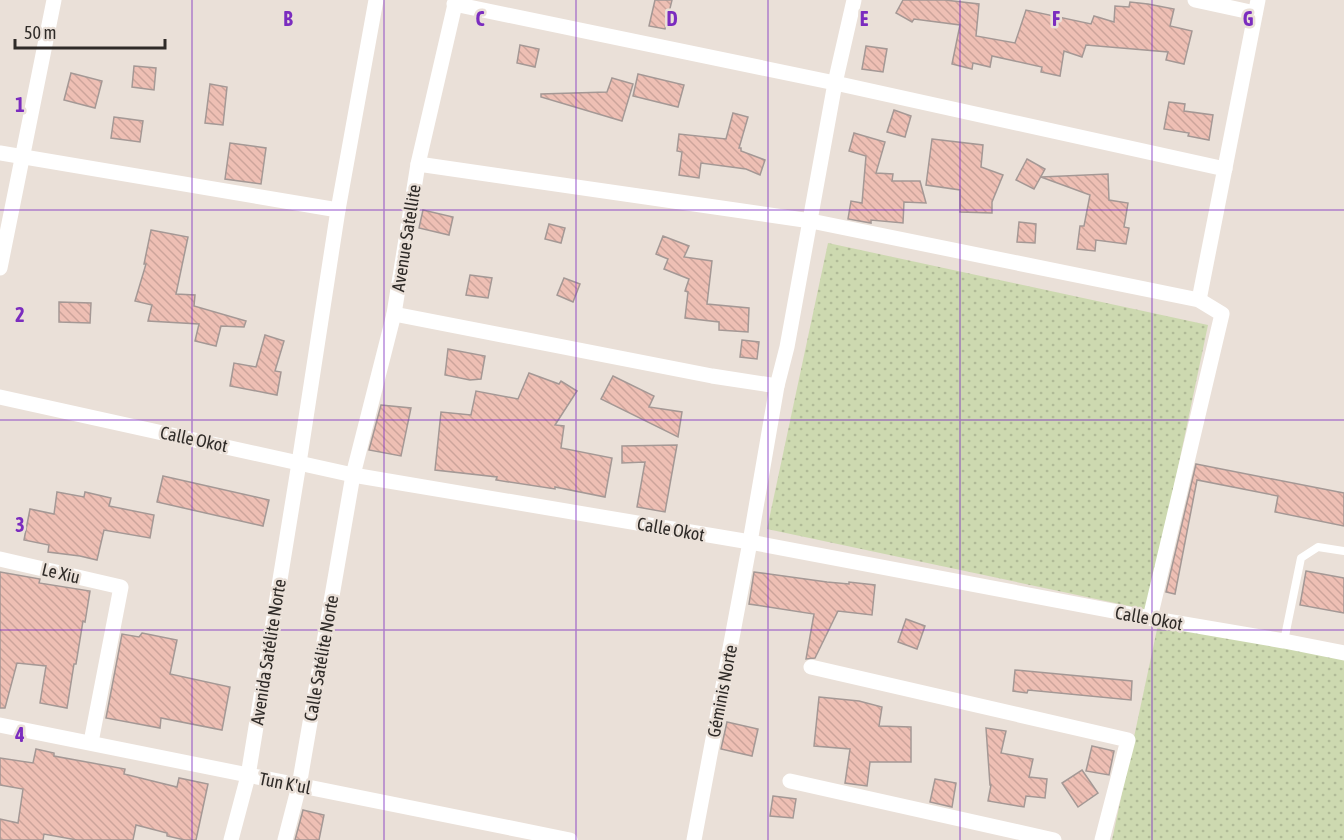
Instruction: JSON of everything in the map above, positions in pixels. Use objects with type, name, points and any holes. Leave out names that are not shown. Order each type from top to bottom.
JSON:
[{"type":"street","points":[[0,268],[54,0]]},
{"type":"street","name":"Avenida Satélite Norte","points":[[231,840],[248,776],[338,210],[376,0]]},
{"type":"street","name":"Géminis Norte","points":[[694,840],[777,386],[787,347],[835,82],[854,0]]},
{"type":"street","points":[[1195,0],[1257,7],[1199,300]]},
{"type":"street","points":[[455,2],[835,82],[1225,169]]},
{"type":"street","name":"Avenue Satellite","points":[[353,475],[394,314],[418,164],[455,2]]},
{"type":"street","points":[[0,153],[338,210]]},
{"type":"street","points":[[418,164],[811,221],[1199,300],[1222,314],[1150,618]]},
{"type":"street","points":[[394,314],[712,376],[777,386]]},
{"type":"street","name":"Calle Okot","points":[[0,397],[353,475],[750,542],[1344,653]]},
{"type":"street","name":"Calle Satélite Norte","points":[[285,840],[299,786],[353,475]]},
{"type":"street","name":"Le Xiu","points":[[0,559],[121,587],[91,742]]},
{"type":"street","points":[[811,667],[1128,740],[1102,840]]},
{"type":"street","name":"Tun K'ul","points":[[0,725],[570,840]]},
{"type":"street","points":[[790,781],[1054,840]]},
{"type":"lane","points":[[1284,641],[1301,558],[1318,547],[1344,551]]},
{"type":"green space","points":[[828,243],[1208,325],[1148,610],[767,529]]},
{"type":"green space","points":[[1159,620],[1344,655],[1344,840],[1112,840]]},
{"type":"building","points":[[655,0],[672,0],[665,29],[649,26]]},
{"type":"building","points":[[903,0],[945,0],[979,4],[976,36],[1015,43],[1026,10],[1091,24],[1094,16],[1114,22],[1115,6],[1129,7],[1130,2],[1174,9],[1170,26],[1192,31],[1184,64],[1166,60],[1168,52],[1086,45],[1082,57],[1064,51],[1060,76],[1041,72],[1042,67],[992,56],[990,67],[973,63],[972,69],[952,64],[960,25],[914,19],[912,22],[896,13]]},
{"type":"building","points":[[520,45],[539,49],[535,67],[517,63]]},
{"type":"building","points":[[866,46],[887,49],[883,72],[862,69]]},
{"type":"building","points":[[134,66],[156,68],[154,90],[132,87]]},
{"type":"building","points":[[71,73],[102,81],[95,108],[64,100]]},
{"type":"building","points":[[638,74],[684,85],[678,107],[633,96]]},
{"type":"building","points":[[612,78],[633,84],[622,121],[541,97],[541,94],[607,92]]},
{"type":"building","points":[[210,84],[227,87],[223,125],[205,123]]},
{"type":"building","points":[[1169,102],[1185,104],[1184,111],[1213,115],[1209,140],[1188,136],[1189,133],[1164,129]]},
{"type":"building","points":[[894,110],[911,116],[905,137],[887,132]]},
{"type":"building","points":[[733,113],[748,117],[739,148],[741,151],[765,160],[760,175],[746,169],[701,163],[699,178],[679,175],[682,152],[677,151],[679,134],[726,139]]},
{"type":"building","points":[[114,117],[143,121],[140,142],[111,138]]},
{"type":"building","points":[[854,133],[885,142],[876,173],[893,174],[892,181],[920,181],[926,203],[904,202],[903,223],[871,220],[871,223],[848,219],[851,201],[862,203],[866,156],[849,151]]},
{"type":"building","points":[[932,139],[983,145],[981,167],[1003,175],[992,202],[992,213],[960,212],[960,190],[926,185]]},
{"type":"building","points":[[230,143],[266,148],[261,184],[225,179]]},
{"type":"building","points":[[1027,159],[1045,169],[1034,189],[1016,180]]},
{"type":"building","points":[[1108,174],[1109,200],[1128,203],[1124,227],[1129,228],[1126,244],[1096,240],[1095,251],[1077,249],[1080,226],[1084,226],[1090,195],[1041,177]]},
{"type":"building","points":[[423,210],[453,217],[449,235],[419,228]]},
{"type":"building","points":[[1019,222],[1036,224],[1035,243],[1017,242]]},
{"type":"building","points":[[549,224],[565,228],[561,243],[545,239]]},
{"type":"building","points":[[151,230],[188,237],[176,294],[195,295],[194,306],[246,321],[244,327],[221,326],[216,346],[195,341],[199,324],[148,321],[152,305],[135,301],[146,264],[144,264]]},
{"type":"building","points":[[663,236],[689,246],[684,257],[712,261],[707,304],[749,308],[748,332],[719,330],[719,322],[685,318],[688,292],[685,291],[689,279],[664,269],[668,259],[656,254]]},
{"type":"building","points":[[470,275],[492,278],[488,298],[466,295]]},
{"type":"building","points":[[564,278],[580,284],[573,302],[557,295]]},
{"type":"building","points":[[59,302],[91,303],[90,323],[59,322]]},
{"type":"building","points":[[265,335],[284,341],[275,371],[281,372],[277,395],[230,386],[234,363],[256,367]]},
{"type":"building","points":[[742,340],[759,342],[757,359],[740,357]]},
{"type":"building","points":[[448,349],[485,356],[481,379],[470,380],[445,375]]},
{"type":"building","points":[[529,373],[559,384],[561,381],[577,391],[555,425],[564,426],[561,448],[612,458],[605,497],[555,487],[555,489],[496,480],[497,477],[435,470],[441,412],[471,415],[476,391],[518,399]]},
{"type":"building","points":[[613,376],[654,396],[649,407],[682,412],[678,437],[601,399]]},
{"type":"building","points":[[381,405],[411,408],[401,456],[369,450]]},
{"type":"building","points":[[677,445],[665,512],[637,507],[645,462],[622,463],[622,446]]},
{"type":"building","points":[[1196,464],[1344,493],[1344,526],[1275,512],[1278,496],[1197,480],[1175,594],[1166,592]]},
{"type":"building","points":[[163,476],[269,500],[263,526],[157,502]]},
{"type":"building","points":[[57,492],[84,497],[85,492],[111,498],[109,506],[154,515],[150,538],[104,530],[97,560],[48,552],[49,545],[24,540],[30,509],[54,514]]},
{"type":"building","points":[[1306,571],[1344,578],[1344,613],[1300,605]]},
{"type":"building","points":[[0,572],[40,579],[39,583],[90,591],[67,708],[40,703],[46,666],[17,663],[5,708],[0,708]]},
{"type":"building","points":[[754,572],[827,582],[875,585],[872,615],[838,611],[815,658],[806,659],[814,614],[749,604]]},
{"type":"building","points":[[906,619],[925,626],[917,649],[898,642]]},
{"type":"building","points":[[142,633],[177,640],[170,674],[230,687],[222,730],[161,718],[160,728],[106,718],[122,634],[139,637]]},
{"type":"building","points":[[1015,670],[1132,681],[1131,700],[1028,690],[1027,693],[1013,691]]},
{"type":"building","points":[[819,697],[859,701],[882,707],[879,726],[911,727],[911,762],[870,762],[867,786],[845,783],[850,749],[814,746]]},
{"type":"building","points":[[727,722],[758,729],[752,756],[721,749]]},
{"type":"building","points":[[986,728],[1006,731],[1001,753],[1033,759],[1029,777],[1047,779],[1045,798],[1026,796],[1024,807],[988,801],[991,785]]},
{"type":"building","points":[[1092,746],[1114,751],[1109,775],[1086,771]]},
{"type":"building","points":[[36,749],[54,753],[54,756],[125,769],[124,774],[177,787],[179,778],[208,784],[196,840],[167,836],[167,833],[136,825],[133,840],[77,840],[44,834],[43,840],[0,840],[0,819],[18,823],[23,789],[0,785],[0,758],[33,763]]},
{"type":"building","points":[[1082,770],[1098,793],[1078,807],[1062,783]]},
{"type":"building","points":[[935,779],[956,783],[952,807],[930,802]]},
{"type":"building","points":[[773,796],[796,799],[793,818],[770,816]]},
{"type":"building","points":[[303,810],[324,815],[319,840],[295,840]]}]
